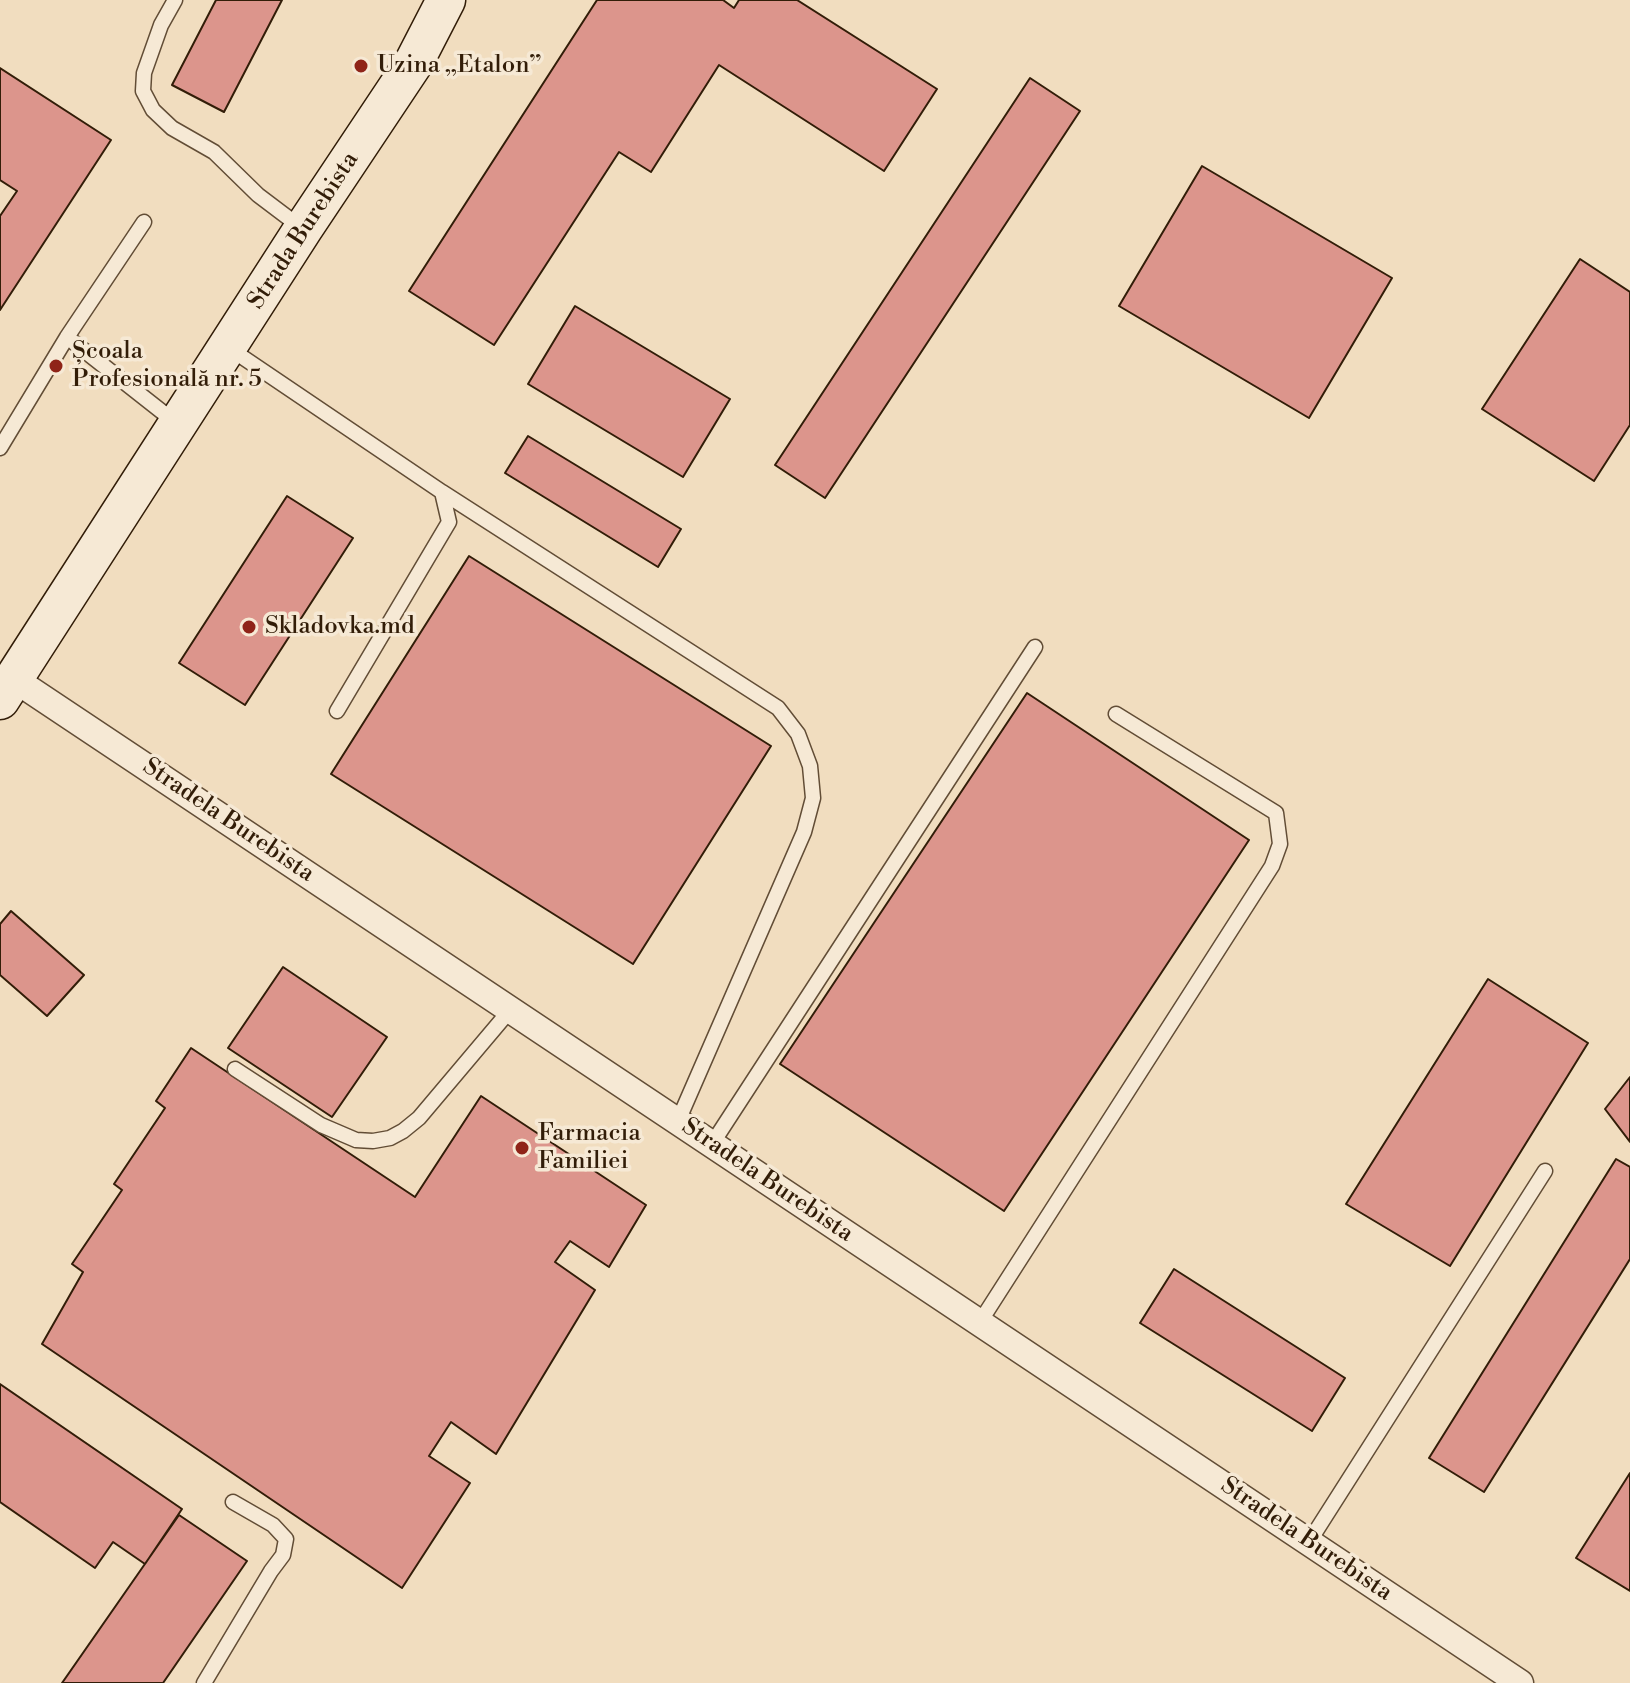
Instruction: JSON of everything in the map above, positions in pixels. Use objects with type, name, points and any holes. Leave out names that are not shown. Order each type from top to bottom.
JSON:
[{"type":"main road","name":"Strada Burebista","points":[[7,690],[303,229],[413,64],[446,0]]},
{"type":"street","name":"Stradela Burebista","points":[[7,690],[511,1009],[1520,1683]]},
{"type":"lane","points":[[175,0],[161,25],[144,73],[143,91],[153,110],[172,128],[214,152],[258,195],[303,229]]},
{"type":"lane","points":[[0,448],[67,337],[144,222]]},
{"type":"lane","points":[[67,337],[178,425]]},
{"type":"lane","points":[[228,347],[442,492],[778,708],[798,734],[810,766],[813,798],[804,832],[678,1121]]},
{"type":"lane","points":[[337,711],[449,522],[442,492]]},
{"type":"lane","points":[[712,1144],[1035,647]]},
{"type":"lane","points":[[980,1322],[1272,866],[1280,844],[1276,813],[1116,714]]},
{"type":"lane","points":[[235,1069],[321,1125],[356,1140],[390,1138],[419,1118],[511,1009]]},
{"type":"lane","points":[[1309,1542],[1545,1171]]},
{"type":"lane","points":[[204,1683],[283,1555],[286,1539],[273,1525],[233,1502]]},
{"type":"building","points":[[216,0],[282,0],[224,112],[172,85]]},
{"type":"building","points":[[597,0],[723,0],[734,8],[739,0],[797,0],[937,89],[884,171],[719,65],[651,172],[619,152],[494,345],[409,291]]},
{"type":"building","points":[[0,68],[111,140],[0,310],[0,216],[17,191],[0,180]]},
{"type":"building","points":[[1030,78],[1080,111],[825,498],[775,465]]},
{"type":"building","points":[[1202,166],[1392,278],[1309,418],[1119,306]]},
{"type":"building","points":[[1580,259],[1630,292],[1630,425],[1594,481],[1482,409]]},
{"type":"building","points":[[575,306],[730,399],[683,477],[528,384]]},
{"type":"building","points":[[528,436],[681,529],[658,567],[505,473]]},
{"type":"building","name":"Skladovka.md","points":[[287,496],[353,538],[245,705],[179,663]]},
{"type":"building","points":[[469,556],[771,746],[633,964],[331,774]]},
{"type":"building","points":[[1027,693],[1249,840],[1004,1211],[780,1064]]},
{"type":"building","points":[[11,911],[84,975],[47,1016],[0,975],[0,924]]},
{"type":"building","points":[[283,967],[387,1037],[332,1117],[228,1048]]},
{"type":"building","points":[[1488,979],[1588,1043],[1450,1266],[1346,1204]]},
{"type":"building","points":[[191,1048],[415,1197],[481,1096],[646,1205],[609,1267],[570,1241],[555,1262],[595,1290],[496,1454],[451,1422],[429,1456],[470,1483],[402,1588],[42,1344],[83,1272],[72,1264],[122,1190],[114,1184],[165,1108],[156,1101]]},
{"type":"building","points":[[1630,1077],[1630,1142],[1605,1109]]},
{"type":"building","points":[[1616,1159],[1630,1167],[1630,1259],[1484,1492],[1429,1458]]},
{"type":"building","points":[[1174,1269],[1345,1378],[1312,1431],[1140,1323]]},
{"type":"building","points":[[0,1384],[182,1509],[145,1564],[113,1542],[95,1568],[0,1502]]},
{"type":"building","points":[[1630,1473],[1630,1591],[1576,1558]]},
{"type":"building","points":[[179,1515],[247,1561],[163,1683],[62,1683]]},
{"type":"place","name":"Uzina „Etalon”","points":[[361,66]]},
{"type":"place","name":"Școala Profesională nr. 5","points":[[56,366]]},
{"type":"place","name":"Skladovka.md","points":[[249,627]]},
{"type":"place","name":"Farmacia Familiei","points":[[522,1148]]}]
